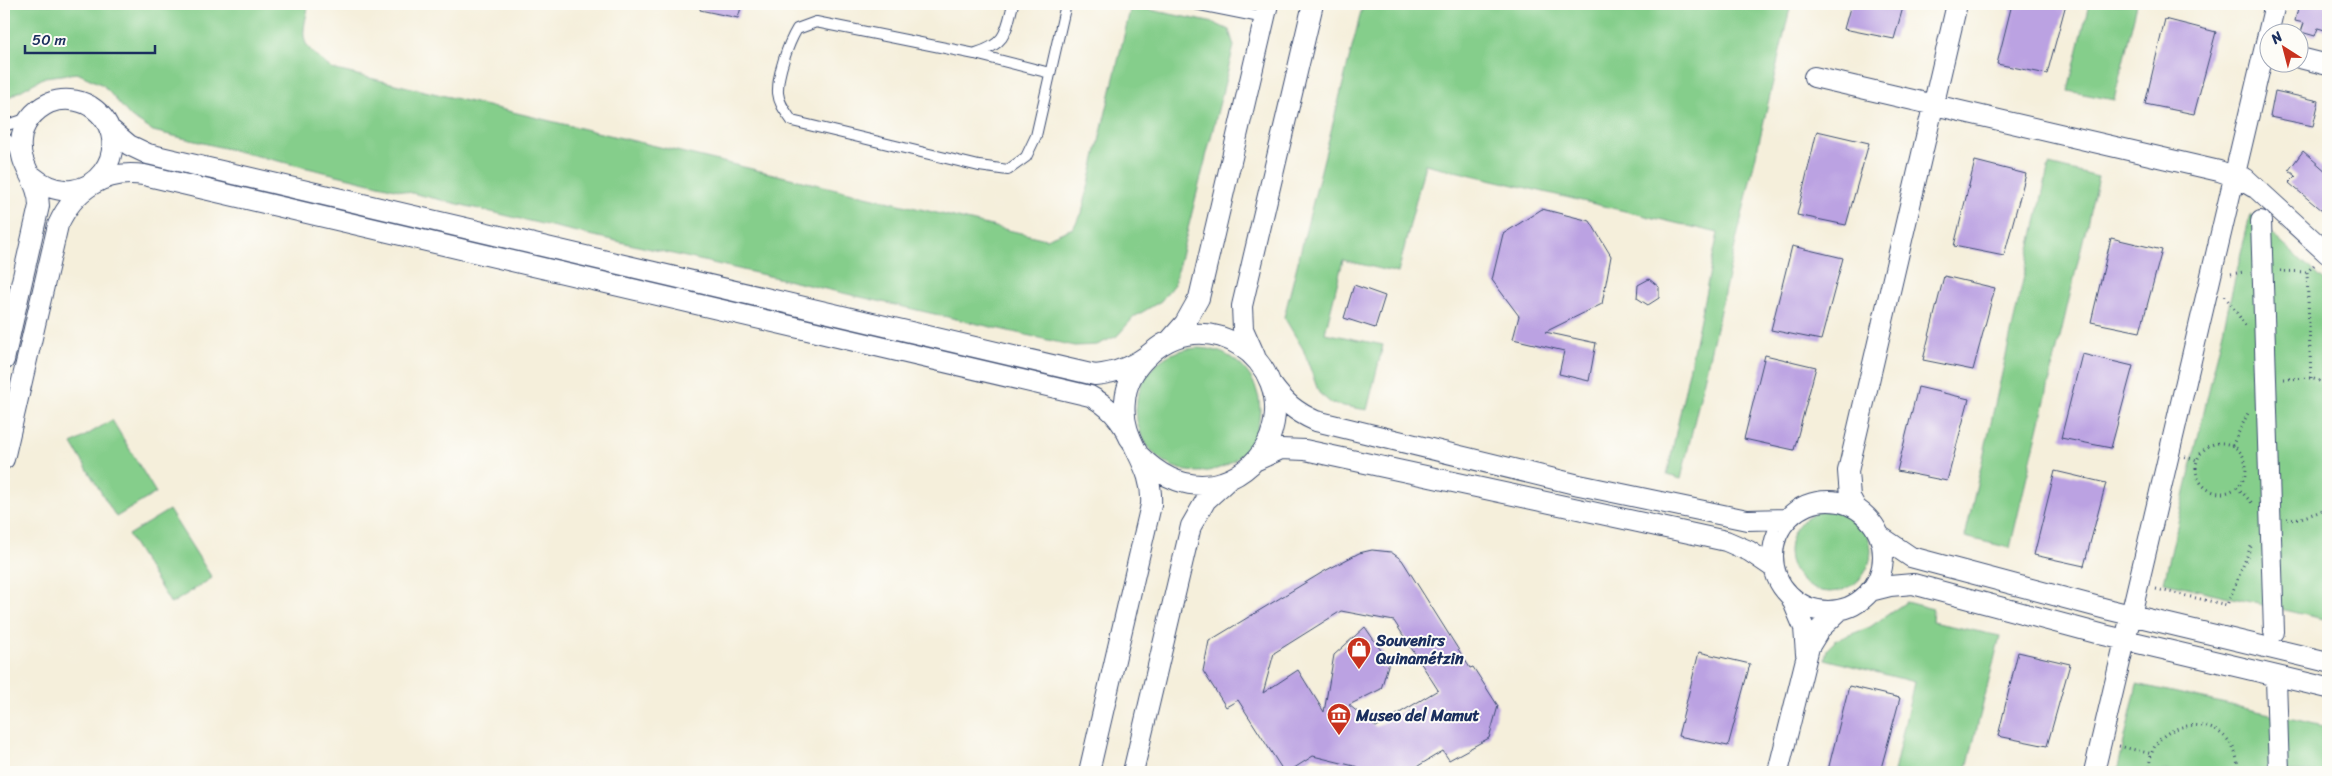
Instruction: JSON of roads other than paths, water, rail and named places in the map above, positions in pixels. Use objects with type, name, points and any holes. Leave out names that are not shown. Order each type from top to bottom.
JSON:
[{"type":"street","points":[[1313,4],[1242,306],[1242,320],[1246,339],[1284,402],[1294,411],[1316,422],[1607,491],[1747,520],[1787,519]]},
{"type":"street","points":[[1856,508],[1850,497],[1848,471],[1957,4]]},
{"type":"street","points":[[2272,22],[2275,4]]},
{"type":"street","points":[[4,360],[38,213],[39,199],[27,168],[21,139],[23,129],[34,112],[54,101],[76,101],[96,110],[109,128],[129,146],[148,154],[1094,375],[1124,369],[1134,365],[1170,340],[1185,323],[1199,298],[1267,11]]},
{"type":"street","points":[[2310,60],[2328,65]]},
{"type":"street","points":[[2094,772],[2139,585],[2230,179],[2261,72]]},
{"type":"street","points":[[1814,77],[2230,179]]},
{"type":"street","points":[[4,459],[58,225],[69,205],[100,177],[109,160],[112,141],[109,128]]},
{"type":"street","points":[[27,168],[47,187],[66,192],[78,190],[98,180],[119,174],[144,174],[1090,396],[1113,411],[1120,420],[1148,474],[1152,494],[1151,506],[1089,772]]},
{"type":"street","points":[[2230,179],[2230,194],[2238,186],[2253,187],[2327,253]]},
{"type":"street","points":[[2261,221],[2274,632]]},
{"type":"street","points":[[1170,340],[1190,335],[1211,334],[1224,338],[1248,351],[1262,366]]},
{"type":"street","points":[[1153,351],[1139,365],[1129,382],[1125,401],[1125,420],[1135,448],[1153,469],[1168,478],[1186,484],[1204,485],[1222,482],[1239,474]]},
{"type":"street","points":[[1133,772],[1191,526],[1200,508],[1216,490],[1255,461],[1267,445],[1274,425],[1276,404],[1272,384]]},
{"type":"street","points":[[1255,461],[1281,449],[1305,450],[1726,540],[1749,551],[1774,568]]},
{"type":"street","points":[[1820,501],[1831,492],[1848,471]]},
{"type":"street","points":[[1820,501],[1838,501],[1856,508],[1870,520],[1880,536],[1883,550],[1882,565],[1878,579],[1870,591],[1857,603],[1840,610],[1823,611],[1806,607],[1791,597],[1780,584],[1774,568],[1773,550],[1777,534],[1787,519],[1802,507],[1820,501]]},
{"type":"street","points":[[1880,536],[1911,557],[2132,615],[2328,662]]},
{"type":"street","points":[[1870,591],[1890,586],[1912,584],[2126,640],[2328,688]]},
{"type":"street","points":[[1791,597],[1804,628],[1806,656]]},
{"type":"street","points":[[1778,772],[1806,656],[1820,629],[1840,610]]},
{"type":"street","points":[[2276,679],[2279,772]]},
{"type":"lane","points":[[975,54],[994,48],[1006,31],[1013,4]]},
{"type":"lane","points":[[1050,73],[975,54],[816,22],[797,28],[787,45],[778,92],[782,107],[792,121],[980,166],[1008,170],[1026,157],[1036,136],[1066,4]]},
{"type":"lane","points":[[1195,4],[1267,11]]},
{"type":"lane","points":[[4,126],[20,122],[34,112]]},
{"type":"lane","points":[[4,136],[14,145],[27,168]]},
{"type":"place","name":"Souvenirs Quinamétzin","points":[[1359,670]]},
{"type":"place","name":"Museo del Mamut","points":[[1339,736]]}]
